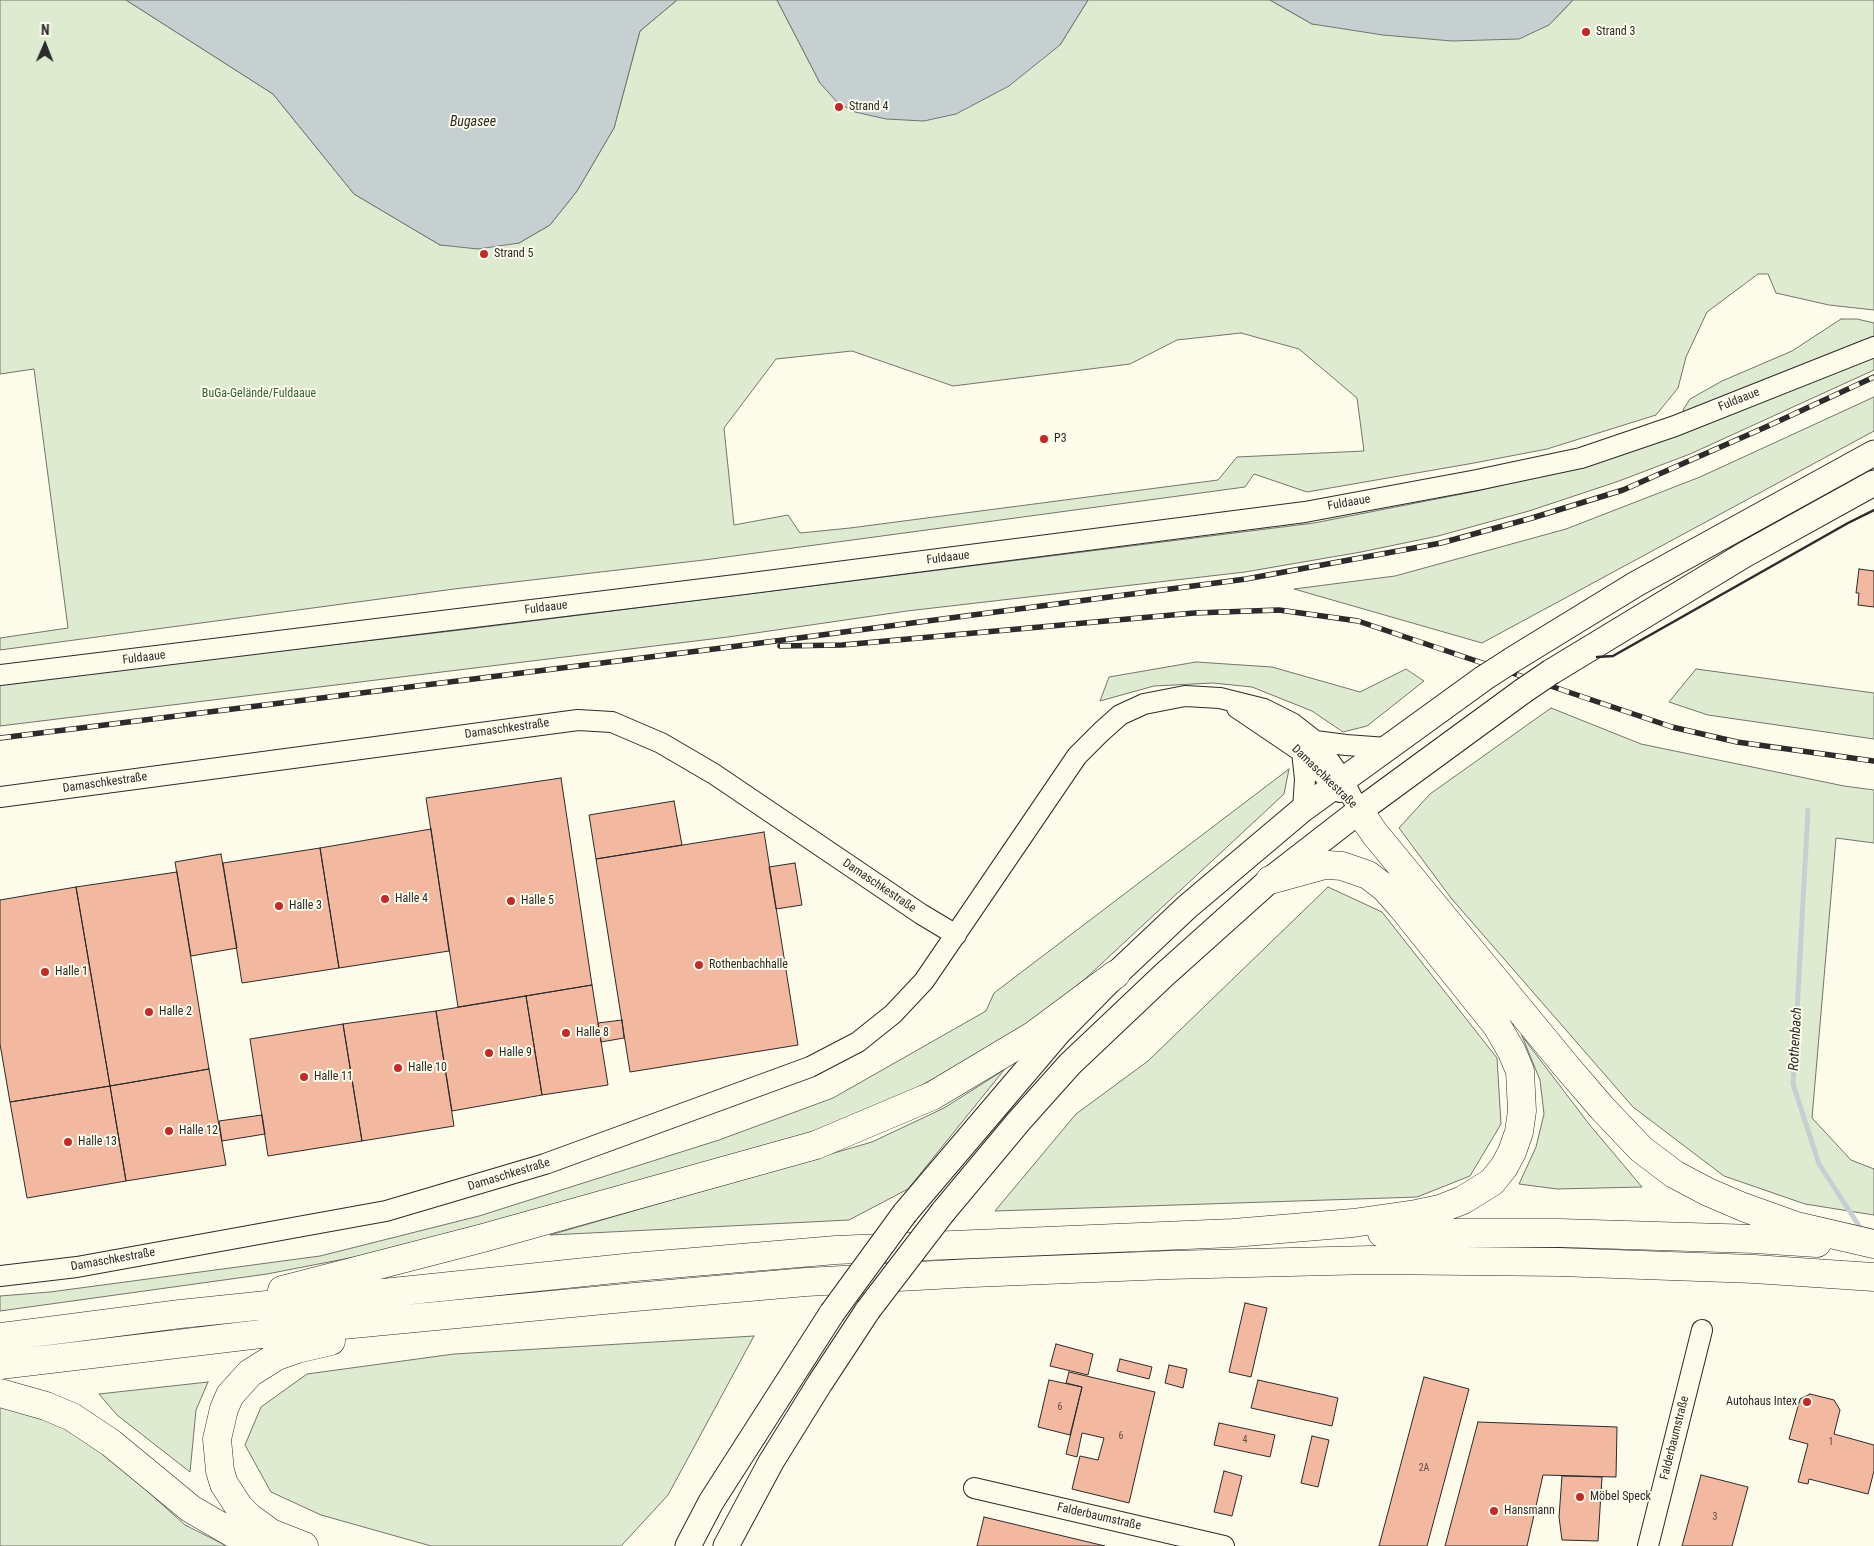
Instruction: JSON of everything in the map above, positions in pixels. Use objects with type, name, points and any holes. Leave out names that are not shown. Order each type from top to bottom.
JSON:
[{"type":"highway","points":[[1359,811],[1462,942],[1602,1108],[1641,1149],[1674,1174],[1743,1208],[1796,1226],[1865,1244]]},
{"type":"highway","points":[[1233,1234],[1354,1223],[1416,1214],[1440,1209],[1463,1200],[1492,1182],[1504,1167],[1519,1132],[1522,1111],[1520,1071],[1512,1052],[1497,1026],[1385,888],[1368,875],[1342,866],[1321,866],[1270,880]]},
{"type":"highway","points":[[180,1314],[258,1296],[483,1238],[816,1145],[932,1096],[1034,1035],[1116,974]]},
{"type":"highway","points":[[0,1337],[180,1314],[624,1268],[836,1250],[1233,1234],[1560,1233],[1865,1244]]},
{"type":"highway","points":[[0,1365],[312,1328],[470,1313],[806,1282],[972,1273],[1187,1264],[1371,1260],[1559,1262],[1754,1269],[1874,1277]]},
{"type":"highway","points":[[304,1546],[271,1533],[249,1517],[239,1507],[224,1484],[220,1471],[217,1440],[224,1409],[234,1390],[250,1373],[263,1363],[297,1349],[470,1313]]},
{"type":"highway","points":[[0,1393],[46,1406],[72,1417],[111,1444],[191,1509],[255,1546]]},
{"type":"main road","points":[[688,1546],[711,1502],[832,1313],[905,1213],[1059,1032],[1116,974],[1187,907],[1302,808],[1484,678],[1636,584],[1874,453]]},
{"type":"main road","points":[[726,1546],[771,1462],[820,1383],[868,1310],[943,1212],[1019,1121],[1070,1064],[1164,975],[1270,880],[1359,811],[1523,691],[1551,672],[1744,555],[1874,483]]},
{"type":"street","name":"Fuldaaue","points":[[0,675],[744,584],[1305,512],[1477,480],[1581,458],[1675,426],[1874,347]]},
{"type":"street","name":"Damaschkestraße","points":[[0,1276],[77,1267],[386,1211],[545,1164],[810,1067],[858,1042],[892,1014],[924,981],[1077,756],[1120,716],[1144,704],[1185,696],[1220,698],[1259,722],[1308,747],[1359,811]]},
{"type":"street","name":"Damaschkestraße","points":[[0,798],[578,720],[612,722],[661,743],[714,774],[956,936]]},
{"type":"street","name":"Damaschkestraße","points":[[1308,747],[1346,745],[1387,748]]},
{"type":"street","points":[[1302,808],[1308,747]]},
{"type":"street","name":"Falderbaumstraße","points":[[1648,1546],[1702,1330]]},
{"type":"street","name":"Falderbaumstraße","points":[[974,1488],[1224,1546]]},
{"type":"green space","name":"BuGa-Gelände/Fuldaaue","points":[[0,0],[126,0],[273,94],[354,194],[440,245],[519,243],[550,225],[577,191],[614,128],[640,31],[677,0],[777,0],[820,83],[1060,45],[1088,0],[1270,0],[1312,24],[1549,25],[1573,0],[1874,0],[1874,310],[1829,305],[1776,293],[1768,274],[1758,274],[1707,312],[1686,357],[1678,388],[1656,415],[1547,449],[1307,492],[1254,474],[1245,487],[704,560],[454,589],[0,650],[0,638],[68,628],[34,369],[0,374]],"holes":[[[1241,333],[1299,349],[1357,398],[1364,451],[1237,457],[1218,480],[850,528],[800,533],[788,515],[734,525],[724,428],[776,359],[852,351],[953,386],[1130,364],[1177,340]]]},
{"type":"green space","points":[[1841,319],[1857,319],[1874,323],[1874,336],[1685,413],[1683,410],[1690,399],[1722,381],[1792,351]]},
{"type":"green space","points":[[1874,356],[1874,370],[1690,454],[1619,481],[1529,511],[1438,536],[1361,552],[1245,572],[907,611],[728,637],[0,726],[0,683],[452,631],[1314,523],[1477,491],[1582,466],[1676,436]]},
{"type":"green space","points":[[1874,397],[1874,431],[1482,643],[1294,589],[1395,576],[1566,529],[1700,477]]},
{"type":"green space","points":[[1196,662],[1272,667],[1360,692],[1406,669],[1424,681],[1367,726],[1343,732],[1312,711],[1252,687],[1213,683],[1154,686],[1100,701],[1109,677]]},
{"type":"green space","points":[[1696,669],[1874,693],[1874,739],[1708,715],[1669,702]]},
{"type":"green space","points":[[1551,708],[1641,744],[1844,786],[1874,790],[1874,843],[1836,838],[1812,1118],[1851,1160],[1874,1169],[1874,1215],[1805,1204],[1724,1176],[1633,1107],[1451,898],[1399,828],[1430,794]]},
{"type":"green space","points":[[1289,769],[1284,794],[1086,978],[1038,1017],[933,1079],[874,1110],[799,1136],[401,1248],[267,1274],[0,1311],[0,1296],[50,1292],[320,1256],[479,1216],[719,1140],[833,1098],[986,1011],[994,993]]},
{"type":"green space","points":[[1328,887],[1382,912],[1497,1058],[1501,1124],[1470,1176],[1417,1197],[995,1211],[1076,1114],[1148,1061]]},
{"type":"green space","points":[[1522,1036],[1589,1124],[1642,1187],[1557,1189],[1519,1184],[1536,1147],[1544,1114],[1540,1080]]},
{"type":"green space","points":[[1004,1070],[908,1189],[849,1220],[550,1235],[872,1142],[944,1108]]},
{"type":"green space","points":[[754,1336],[668,1495],[621,1546],[431,1546],[321,1515],[271,1492],[245,1445],[261,1407],[307,1374],[454,1354]]},
{"type":"green space","points":[[208,1382],[196,1410],[190,1472],[117,1415],[99,1394]]},
{"type":"green space","points":[[0,1407],[44,1418],[95,1444],[185,1525],[227,1546],[0,1546]]},
{"type":"water","name":"Bugasee","points":[[126,0],[677,0],[640,31],[614,128],[577,191],[550,225],[519,243],[478,249],[440,245],[354,194],[273,94]]},
{"type":"water","points":[[777,0],[1088,0],[1060,45],[1009,86],[956,114],[924,121],[886,119],[855,112],[837,102],[820,83]]},
{"type":"water","points":[[1270,0],[1573,0],[1549,25],[1519,39],[1452,41],[1383,35],[1312,24]]},
{"type":"building","points":[[1859,569],[1874,571],[1874,607],[1858,605],[1859,593],[1856,593]]},
{"type":"building","name":"Halle 5","points":[[561,778],[592,985],[458,1007],[426,798]]},
{"type":"building","points":[[674,801],[682,845],[596,859],[589,815]]},
{"type":"building","name":"Halle 4","points":[[431,829],[449,951],[339,968],[320,848]]},
{"type":"building","name":"Rothenbachhalle","points":[[764,832],[798,1045],[630,1072],[596,859]]},
{"type":"building","name":"Halle 3","points":[[320,848],[339,968],[242,983],[223,863]]},
{"type":"building","points":[[221,854],[237,948],[191,956],[175,862]]},
{"type":"building","points":[[795,863],[802,905],[776,909],[769,867]]},
{"type":"building","name":"Halle 2","points":[[177,872],[209,1069],[110,1086],[76,887]]},
{"type":"building","name":"Halle 1","points":[[76,887],[110,1086],[10,1102],[0,1044],[0,900]]},
{"type":"building","name":"Halle 8","points":[[592,985],[608,1085],[542,1095],[526,996]]},
{"type":"building","name":"Halle 9","points":[[526,996],[542,1095],[452,1111],[436,1011]]},
{"type":"building","name":"Halle 10","points":[[436,1011],[454,1126],[362,1141],[343,1024]]},
{"type":"building","points":[[622,1020],[624,1038],[601,1042],[598,1023]]},
{"type":"building","name":"Halle 11","points":[[343,1024],[362,1141],[268,1156],[250,1039]]},
{"type":"building","name":"Halle 12","points":[[209,1069],[226,1165],[126,1181],[110,1086]]},
{"type":"building","name":"Halle 13","points":[[110,1086],[126,1181],[27,1198],[10,1102]]},
{"type":"building","points":[[262,1115],[265,1134],[222,1141],[219,1121]]},
{"type":"building","points":[[1245,1303],[1267,1308],[1251,1377],[1229,1372]]},
{"type":"building","points":[[1056,1344],[1093,1354],[1088,1375],[1050,1366]]},
{"type":"building","points":[[1120,1359],[1152,1367],[1149,1379],[1117,1371]]},
{"type":"building","points":[[1169,1365],[1187,1369],[1183,1388],[1165,1383]]},
{"type":"building","points":[[1069,1372],[1155,1392],[1129,1503],[1072,1489],[1080,1456],[1098,1460],[1104,1438],[1082,1433],[1077,1457],[1066,1454],[1082,1387],[1066,1383]]},
{"type":"building","points":[[1424,1377],[1469,1389],[1427,1546],[1379,1546]]},
{"type":"building","points":[[1049,1380],[1082,1387],[1070,1435],[1038,1427]]},
{"type":"building","points":[[1258,1380],[1338,1398],[1332,1426],[1251,1408]]},
{"type":"building","points":[[1810,1394],[1834,1400],[1840,1410],[1834,1434],[1874,1445],[1874,1471],[1868,1494],[1809,1479],[1808,1484],[1798,1482],[1808,1444],[1789,1439],[1800,1399]]},
{"type":"building","name":"Hansmann","points":[[1478,1422],[1617,1427],[1616,1477],[1543,1475],[1527,1546],[1445,1546]]},
{"type":"building","points":[[1219,1423],[1275,1435],[1270,1457],[1214,1445]]},
{"type":"building","points":[[1312,1436],[1329,1440],[1318,1487],[1301,1483]]},
{"type":"building","points":[[1224,1471],[1242,1476],[1232,1516],[1214,1512]]},
{"type":"building","points":[[1701,1475],[1748,1487],[1732,1546],[1682,1546]]},
{"type":"building","name":"Möbel Speck","points":[[1562,1476],[1602,1477],[1598,1541],[1562,1540],[1559,1517]]},
{"type":"building","points":[[984,1517],[1105,1546],[977,1546]]},
{"type":"waterway","name":"Rothenbach","points":[[1808,810],[1793,1084],[1819,1164],[1863,1232]]},
{"type":"railway","points":[[0,738],[730,647],[1246,579],[1441,543],[1623,490],[1874,377]]},
{"type":"railway","points":[[780,646],[842,645],[1194,613],[1279,610],[1358,621],[1672,727],[1737,742],[1874,761]]},
{"type":"wall","points":[[1597,657],[1613,656],[1874,510]]},
{"type":"place","name":"Strand 3","points":[[1586,32]]},
{"type":"place","name":"Strand 4","points":[[839,107]]},
{"type":"place","name":"Strand 5","points":[[484,254]]},
{"type":"place","name":"P3","points":[[1044,439]]},
{"type":"place","name":"Halle 4","points":[[385,899]]},
{"type":"place","name":"Halle 5","points":[[511,901]]},
{"type":"place","name":"Halle 3","points":[[279,906]]},
{"type":"place","name":"Rothenbachhalle","points":[[699,965]]},
{"type":"place","name":"Halle 1","points":[[45,972]]},
{"type":"place","name":"Halle 2","points":[[149,1012]]},
{"type":"place","name":"Halle 8","points":[[566,1033]]},
{"type":"place","name":"Halle 9","points":[[489,1053]]},
{"type":"place","name":"Halle 10","points":[[398,1068]]},
{"type":"place","name":"Halle 11","points":[[304,1077]]},
{"type":"place","name":"Halle 12","points":[[169,1131]]},
{"type":"place","name":"Halle 13","points":[[68,1142]]},
{"type":"place","name":"Autohaus Intex","points":[[1807,1402]]},
{"type":"place","name":"Möbel Speck","points":[[1580,1497]]},
{"type":"place","name":"Hansmann","points":[[1494,1511]]}]
